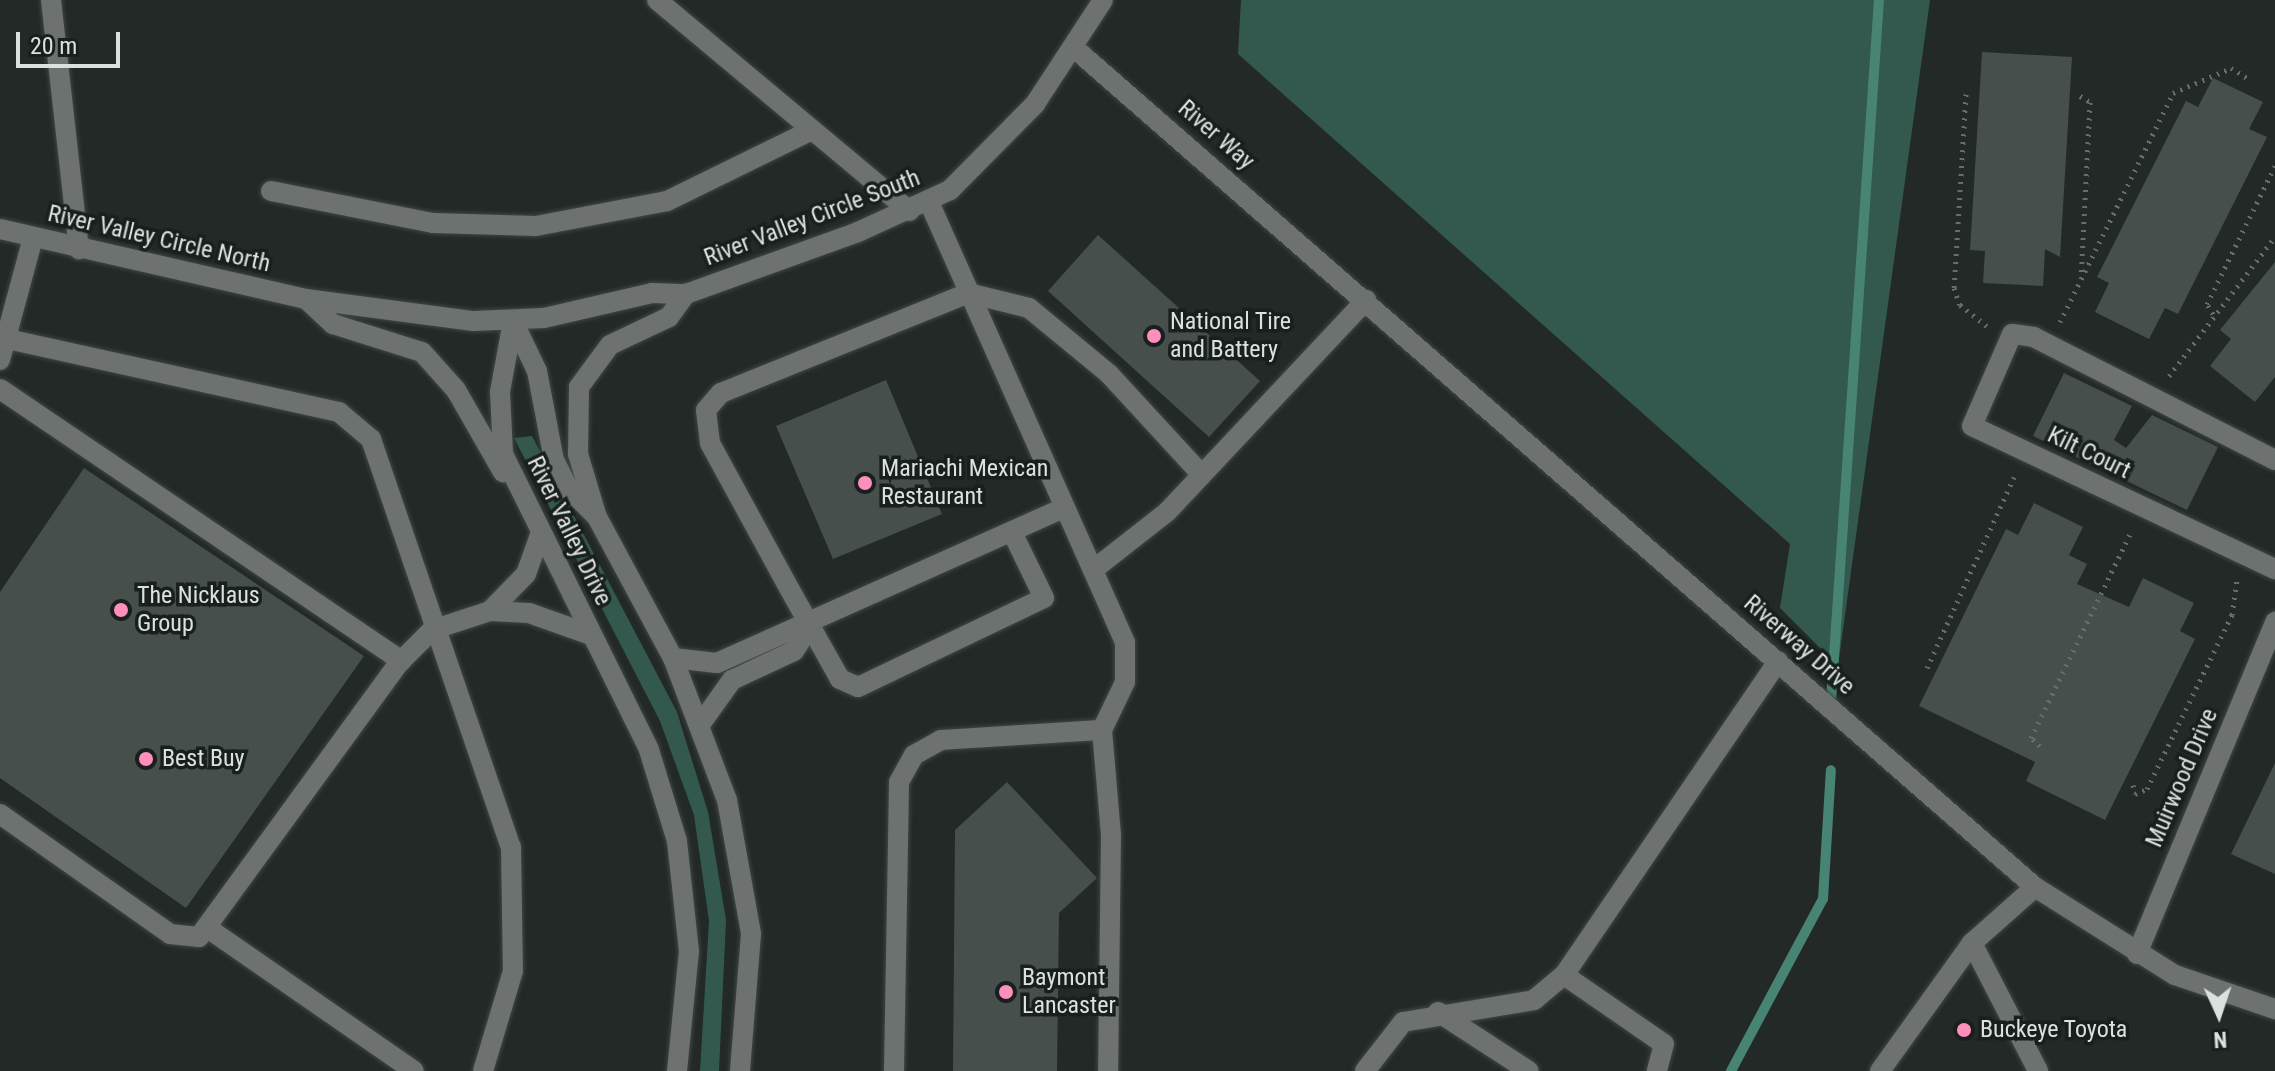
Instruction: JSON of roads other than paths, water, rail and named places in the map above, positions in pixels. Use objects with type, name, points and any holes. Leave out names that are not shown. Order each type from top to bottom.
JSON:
[{"type":"street","points":[[51,0],[79,249]]},
{"type":"street","points":[[657,0],[909,211]]},
{"type":"street","name":"River Valley Circle South","points":[[513,321],[652,293],[686,294],[929,202],[998,146],[1073,47],[1103,0]]},
{"type":"street","name":"River Way","points":[[1073,47],[1323,265]]},
{"type":"street","points":[[271,191],[433,223],[536,226],[667,201],[812,130]]},
{"type":"street","points":[[929,202],[1125,642],[1125,682],[1102,730],[1111,835],[1108,1071]]},
{"type":"street","name":"River Valley Circle North","points":[[0,229],[306,299],[513,321]]},
{"type":"street","points":[[0,360],[33,238]]},
{"type":"street","name":"Riverway Drive","points":[[1323,265],[2035,887],[2137,954],[2175,975],[2275,1009]]},
{"type":"street","points":[[1012,532],[1044,598],[1032,609],[858,687],[840,679],[710,443],[706,410],[721,393],[968,293],[1029,308],[1109,374],[1202,475]]},
{"type":"street","name":"River Valley Circle South","points":[[597,517],[578,454],[579,387],[610,345],[669,317],[686,294]]},
{"type":"street","name":"River Valley Circle North","points":[[306,299],[333,324],[422,352],[456,390],[515,488]]},
{"type":"street","points":[[1093,570],[1202,475],[1366,300]]},
{"type":"street","name":"River Valley Drive","points":[[513,321],[498,422],[515,488],[655,763],[677,841],[689,951],[677,1071]]},
{"type":"street","name":"River Valley Drive","points":[[513,321],[537,371],[554,460],[569,489],[597,517],[673,658],[702,722],[742,865],[751,934],[740,1071]]},
{"type":"street","points":[[7,328],[352,417],[377,450],[432,630],[511,847],[513,971],[483,1071]]},
{"type":"street","name":"Kilt Court","points":[[2275,460],[2048,344],[2012,334],[1972,426],[2275,569]]},
{"type":"street","points":[[0,389],[401,661]]},
{"type":"street","points":[[673,658],[717,663],[811,625],[1064,508]]},
{"type":"street","points":[[490,611],[526,574],[540,535]]},
{"type":"street","points":[[0,814],[170,934],[186,939],[209,929],[401,661],[432,630],[490,611],[529,613],[591,635]]},
{"type":"street","name":"Muirwood Drive","points":[[2137,954],[2275,622]]},
{"type":"street","points":[[702,722],[732,680],[794,651],[811,625]]},
{"type":"street","points":[[1365,1071],[1403,1022],[1438,1012],[1534,1000],[1564,975],[1778,661]]},
{"type":"street","points":[[894,1071],[899,782],[914,755],[941,740],[1102,730]]},
{"type":"street","points":[[1880,1071],[1972,943],[2035,887]]},
{"type":"street","points":[[209,929],[414,1071]]},
{"type":"street","points":[[1972,943],[2038,1071]]},
{"type":"street","points":[[1564,975],[1664,1044],[1657,1071]]},
{"type":"street","points":[[1438,1012],[1529,1071]]},
{"type":"waterway","points":[[1831,700],[1879,0]]},
{"type":"waterway","points":[[1731,1071],[1823,899],[1831,770]]},
{"type":"place","name":"National Tire and Battery","points":[[1154,336]]},
{"type":"place","name":"Mariachi Mexican Restaurant","points":[[865,483]]},
{"type":"place","name":"The Nicklaus Group","points":[[121,610]]},
{"type":"place","name":"Best Buy","points":[[146,759]]},
{"type":"place","name":"Baymont Lancaster","points":[[1006,992]]},
{"type":"place","name":"Buckeye Toyota","points":[[1964,1030]]}]
